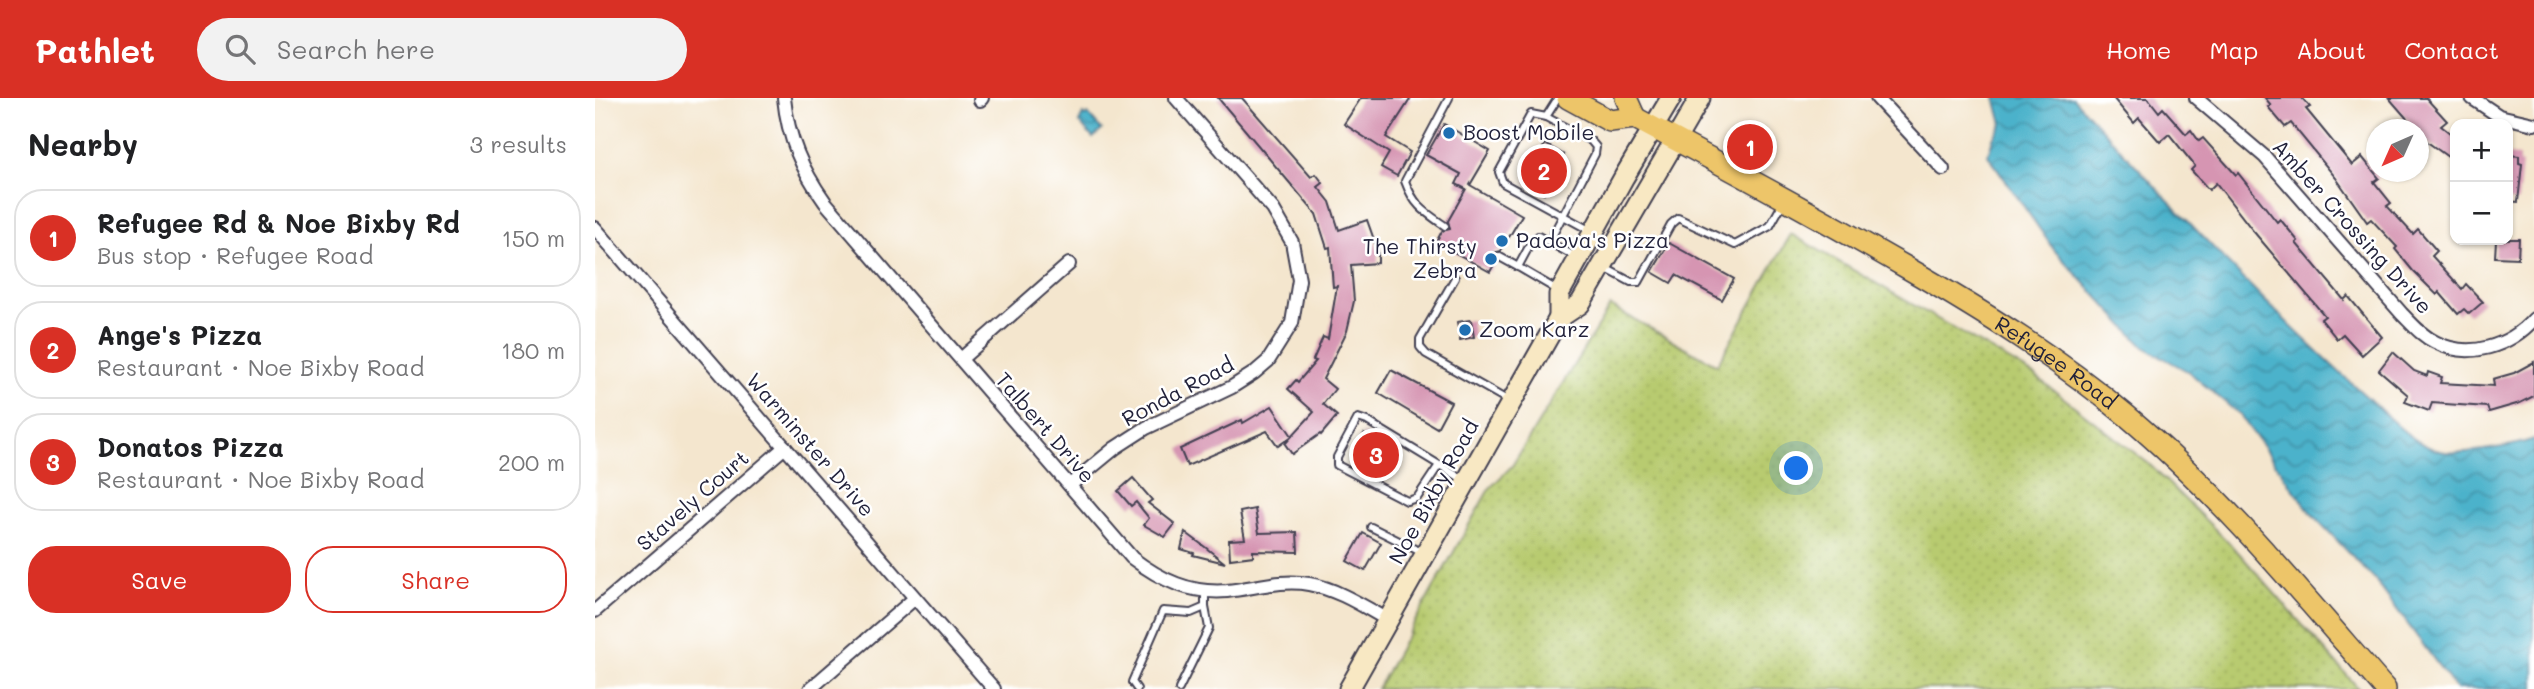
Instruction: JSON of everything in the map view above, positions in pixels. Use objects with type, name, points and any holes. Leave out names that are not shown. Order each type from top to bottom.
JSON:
[{"type":"main road","points":[[1568,98],[1611,121],[1645,123]]},
{"type":"main road","points":[[1626,98],[1645,123]]},
{"type":"main road","name":"Refugee Road","points":[[1645,123],[1785,199],[2015,333],[2128,416],[2210,492],[2385,689]]},
{"type":"street","name":"Talbert Drive","points":[[784,98],[790,138],[813,185],[1132,558],[1172,583],[1205,591],[1307,583],[1332,590],[1388,620]]},
{"type":"street","name":"Ronda Road","points":[[1070,485],[1115,448],[1146,428],[1232,387],[1268,361],[1292,323],[1299,279],[1291,242],[1273,209],[1177,98]]},
{"type":"street","name":"Noe Bixby Road","points":[[1559,318],[1560,292],[1593,232],[1645,123],[1671,98]]},
{"type":"street","name":"Noe Bixby Road","points":[[1349,689],[1559,318],[1580,304],[1700,98]]},
{"type":"street","points":[[1877,98],[1943,169]]},
{"type":"street","name":"Amber Crossing Drive","points":[[2196,98],[2265,157],[2402,314],[2426,336],[2442,345],[2459,349],[2483,349],[2518,335],[2534,319]]},
{"type":"street","points":[[2472,98],[2499,116],[2534,124]]},
{"type":"street","name":"Warminster Drive","points":[[595,228],[994,689]]},
{"type":"street","points":[[961,359],[1069,264]]},
{"type":"street","name":"Stavely Court","points":[[595,611],[785,447]]},
{"type":"street","points":[[810,689],[915,598]]},
{"type":"lane","points":[[1445,226],[1419,208],[1405,181],[1449,98]]},
{"type":"lane","points":[[1546,117],[1558,98]]},
{"type":"lane","points":[[1549,242],[1563,216],[1595,154],[1596,147],[1591,141],[1546,117],[1531,114],[1500,172],[1503,183],[1563,216],[1593,232]]},
{"type":"lane","points":[[1602,266],[1631,282],[1639,282],[1671,224],[1678,218],[1735,245],[1770,226],[1785,199]]},
{"type":"lane","points":[[1518,267],[1532,241],[1538,236],[1578,258]]},
{"type":"lane","points":[[1499,256],[1560,292]]},
{"type":"lane","points":[[1455,278],[1420,339],[1420,347],[1426,354],[1511,402]]},
{"type":"lane","points":[[1439,465],[1417,498],[1407,500],[1337,465],[1337,457],[1359,418],[1367,421],[1466,481]]},
{"type":"lane","points":[[1371,527],[1425,554]]},
{"type":"lane","points":[[1179,689],[1209,628],[1205,591]]},
{"type":"lane","points":[[1137,689],[1132,682],[1163,611],[1191,613],[1205,607]]},
{"type":"green space","points":[[1791,234],[2034,375],[2149,464],[2238,552],[2359,689],[1377,689],[1489,489],[1512,466],[1610,306],[1717,365]]},
{"type":"water","points":[[1995,98],[2073,98],[2254,289],[2329,363],[2410,436],[2430,447],[2449,452],[2501,447],[2534,439],[2534,689],[2456,689],[2375,580],[2311,513],[2240,415],[2189,372],[2144,347],[2055,251],[1988,155],[1993,138],[2002,124]]},
{"type":"water","points":[[1083,114],[1088,114],[1102,130],[1093,138],[1079,122]]},
{"type":"building","points":[[1218,98],[1242,98],[1311,177],[1316,174],[1323,183],[1318,187],[1330,202],[1339,230],[1367,220],[1378,251],[1378,263],[1351,265],[1354,301],[1347,331],[1323,379],[1335,389],[1323,404],[1337,416],[1321,435],[1292,454],[1285,444],[1314,412],[1288,389],[1296,380],[1298,382],[1316,361],[1313,360],[1323,337],[1328,339],[1337,286],[1333,287],[1330,247],[1327,248],[1316,214]]},
{"type":"building","points":[[1361,98],[1411,98],[1386,137],[1410,152],[1397,176],[1381,167],[1389,153],[1344,124]]},
{"type":"building","points":[[2113,98],[2148,98],[2159,112],[2163,108],[2186,134],[2191,130],[2199,141],[2203,138],[2236,175],[2238,173],[2277,222],[2280,219],[2298,241],[2296,243],[2344,300],[2348,296],[2382,337],[2362,355],[2343,334],[2337,339],[2321,319],[2325,316],[2216,183],[2209,190],[2191,170],[2195,166],[2169,134],[2160,142],[2139,118],[2134,123]]},
{"type":"building","points":[[2265,98],[2302,98],[2310,107],[2306,109],[2352,165],[2362,157],[2366,162],[2366,182],[2374,182],[2391,203],[2387,206],[2413,234],[2418,229],[2437,251],[2432,256],[2462,289],[2466,284],[2483,302],[2469,314],[2464,309],[2458,314],[2439,292],[2437,295],[2413,271],[2395,249],[2397,247],[2371,219],[2367,222],[2336,178],[2291,123],[2285,127],[2268,107],[2271,105]]},
{"type":"building","points":[[2389,98],[2426,98],[2447,121],[2441,126],[2450,133],[2450,158],[2429,143],[2429,119],[2407,119]]},
{"type":"building","points":[[1444,124],[1490,151],[1470,185],[1522,215],[1501,251],[1493,253],[1492,257],[1496,261],[1490,272],[1436,242],[1442,231],[1450,229],[1448,221],[1466,189],[1456,184],[1461,174],[1426,155]]},
{"type":"building","points":[[1545,144],[1564,155],[1544,193],[1525,182]]},
{"type":"building","points":[[2513,155],[2519,156],[2519,163],[2522,164],[2518,202],[2513,202]]},
{"type":"building","points":[[2513,239],[2519,239],[2518,258],[2495,257],[2496,245],[2513,245]]},
{"type":"building","points":[[1669,243],[1734,279],[1722,300],[1676,275],[1671,283],[1652,272]]},
{"type":"building","name":"Zoom Karz","points":[[1471,320],[1474,337],[1460,340],[1457,322]]},
{"type":"building","points":[[2393,352],[2414,371],[2427,376],[2428,372],[2442,377],[2440,383],[2494,386],[2493,379],[2514,373],[2534,362],[2534,396],[2489,412],[2487,407],[2432,403],[2429,411],[2405,402],[2408,395],[2379,370]]},
{"type":"building","points":[[1391,370],[1451,402],[1437,428],[1378,393]]},
{"type":"building","points":[[1272,406],[1292,436],[1278,446],[1267,431],[1187,466],[1180,449],[1242,420],[1243,423]]},
{"type":"building","points":[[1364,434],[1398,454],[1385,476],[1351,457]]},
{"type":"building","points":[[1133,478],[1152,500],[1148,503],[1175,524],[1165,537],[1144,525],[1149,518],[1136,502],[1131,506],[1118,491]]},
{"type":"building","points":[[1255,509],[1259,533],[1297,532],[1298,552],[1253,551],[1253,556],[1230,559],[1229,540],[1245,539],[1240,512]]},
{"type":"building","points":[[1185,532],[1225,563],[1181,549]]},
{"type":"building","points":[[1363,533],[1381,543],[1365,571],[1347,561]]},
{"type":"place","name":"Boost Mobile","points":[[1449,133]]},
{"type":"place","name":"Refugee Rd & Noe Bixby Rd","points":[[1750,147]]},
{"type":"place","name":"Ange's Pizza","points":[[1544,171]]},
{"type":"place","name":"Padova's Pizza","points":[[1502,241]]},
{"type":"place","name":"The Thirsty Zebra","points":[[1491,259]]},
{"type":"place","name":"Zoom Karz","points":[[1465,330]]},
{"type":"place","name":"Donatos Pizza","points":[[1376,455]]}]
